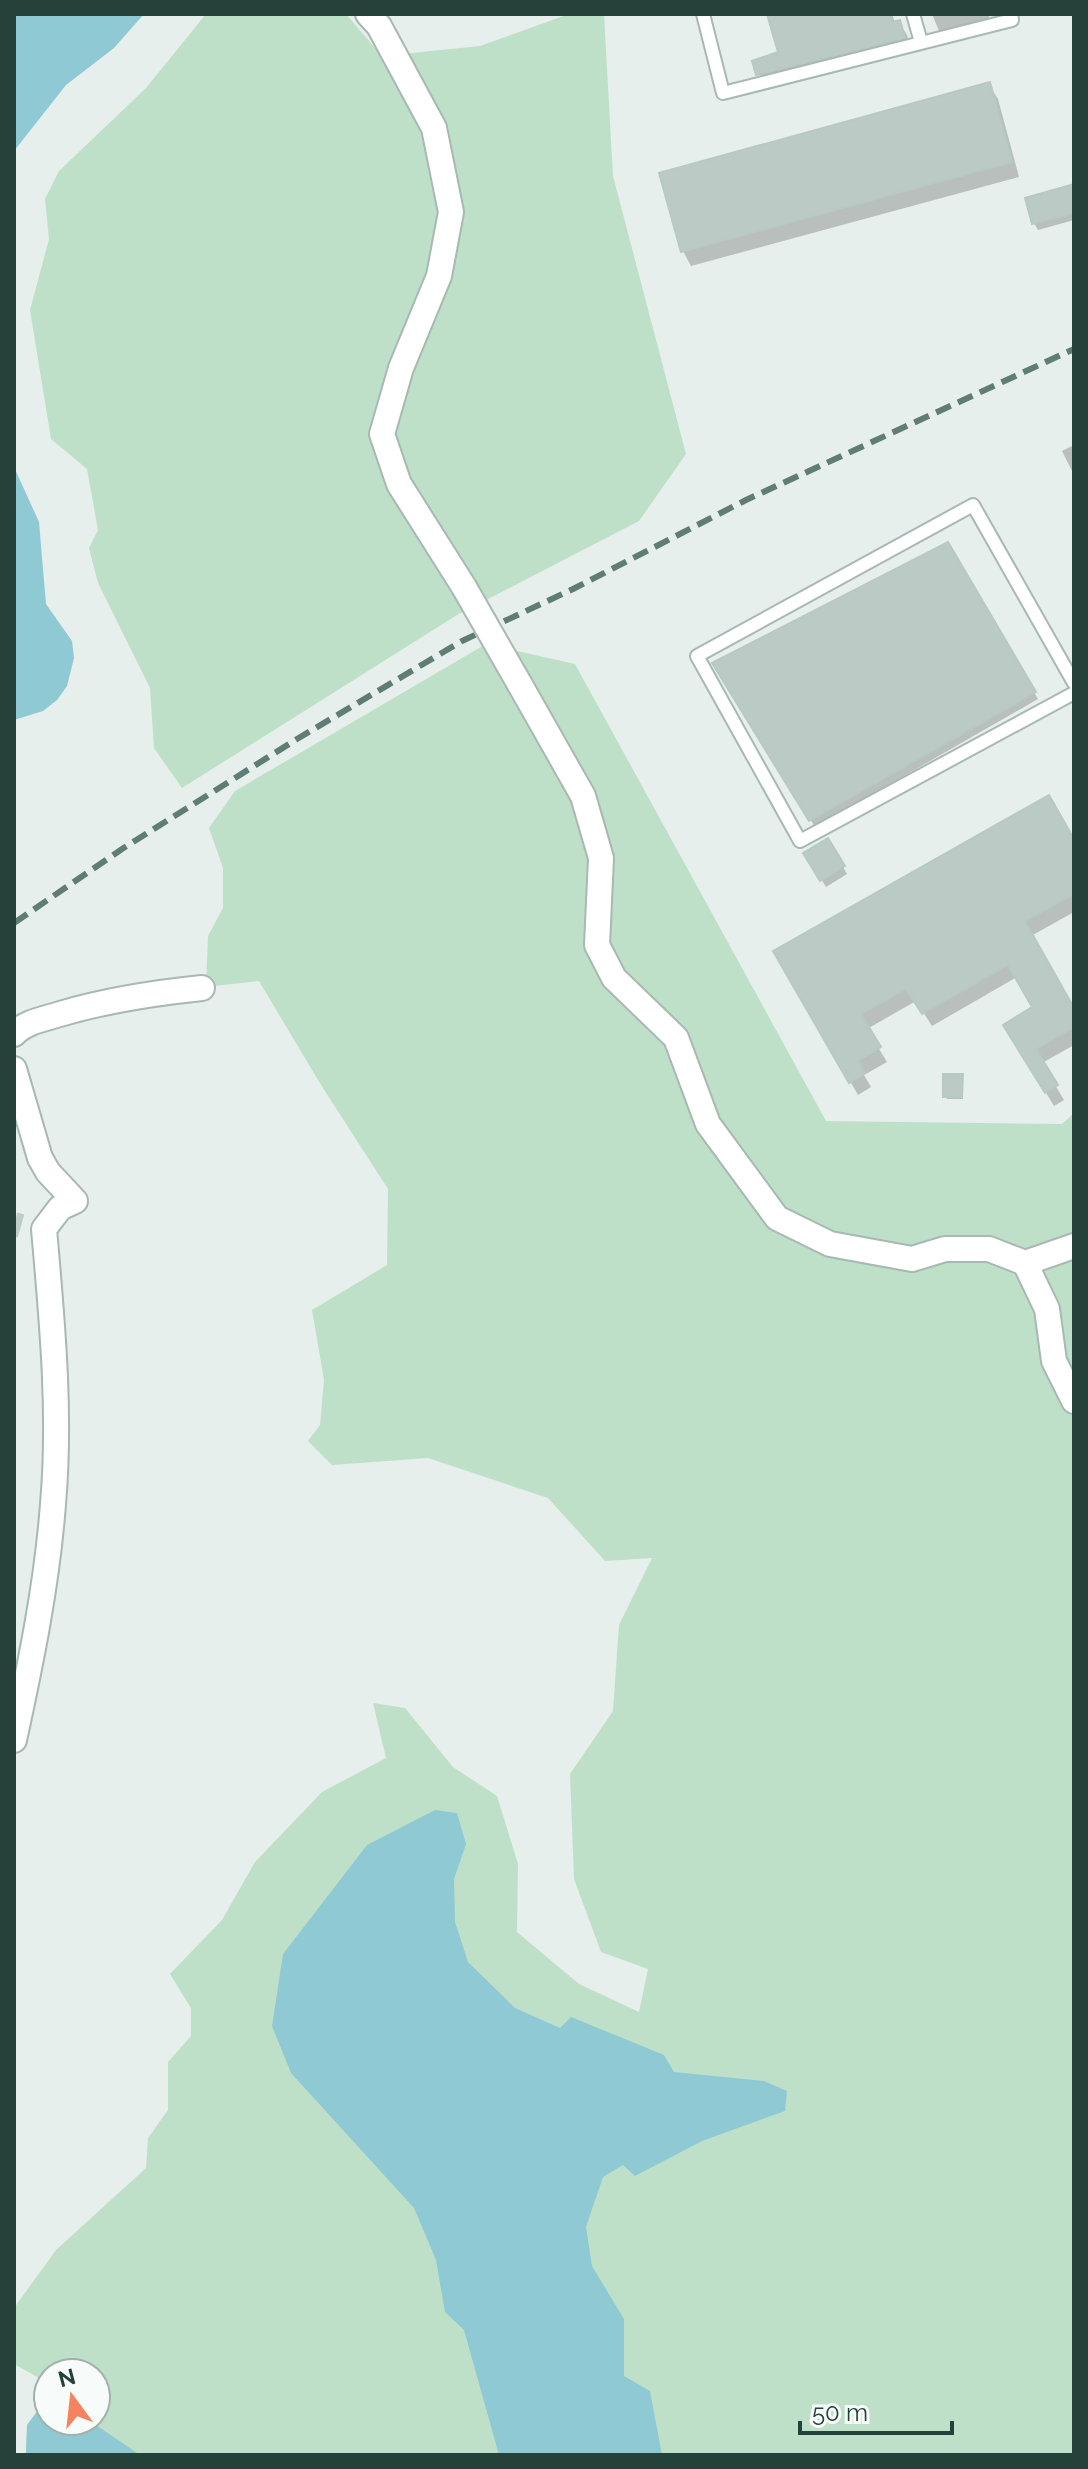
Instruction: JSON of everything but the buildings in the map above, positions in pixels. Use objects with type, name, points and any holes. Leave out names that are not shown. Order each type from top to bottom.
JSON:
[{"type":"street","points":[[368,14],[379,26],[434,128],[451,212],[439,276],[401,368],[382,434],[399,484],[464,587],[583,796],[601,858],[597,945],[614,978],[676,1038],[708,1124],[777,1218],[830,1244],[912,1259],[945,1249],[989,1249],[1025,1263],[1074,1246]]},
{"type":"street","points":[[14,1034],[30,1023],[94,1004],[202,988]]},
{"type":"street","points":[[14,1069],[40,1158],[48,1172],[75,1201],[32,1228],[54,1353],[54,1502],[46,1576],[14,1740]]},
{"type":"street","points":[[1025,1263],[1047,1309],[1054,1361],[1074,1401]]},
{"type":"lane","points":[[703,14],[723,93],[1012,20],[1011,14]]},
{"type":"lane","points":[[913,14],[921,42]]},
{"type":"lane","points":[[1074,683],[973,505],[697,656],[800,841],[1074,693]]},
{"type":"green space","points":[[206,14],[346,14],[382,56],[480,46],[569,14],[604,14],[613,176],[686,454],[639,521],[457,615],[182,788],[154,748],[150,688],[98,583],[89,548],[98,530],[87,469],[51,439],[30,310],[49,239],[45,199],[59,171],[146,88]]},
{"type":"green space","points":[[486,644],[575,664],[826,1121],[1062,1124],[1074,1113],[1074,2455],[26,2455],[27,2425],[32,2418],[32,2437],[112,2437],[112,2357],[32,2357],[32,2374],[14,2364],[14,2308],[56,2250],[146,2168],[148,2138],[168,2110],[168,2062],[191,2036],[191,2008],[170,1974],[222,1920],[255,1862],[322,1792],[386,1758],[373,1703],[405,1708],[453,1767],[497,1796],[518,1864],[517,1932],[579,1984],[639,2012],[648,1969],[601,1952],[574,1879],[570,1774],[613,1711],[619,1625],[652,1558],[605,1561],[548,1498],[428,1458],[332,1465],[308,1441],[320,1425],[324,1380],[312,1310],[387,1265],[388,1189],[259,981],[206,987],[208,936],[223,908],[223,868],[209,828],[235,791]]},
{"type":"water","points":[[14,14],[144,14],[114,48],[66,85],[14,151]]},
{"type":"water","points":[[14,467],[39,522],[46,604],[72,641],[74,658],[67,686],[57,700],[43,711],[14,720]]},
{"type":"water","points":[[435,1810],[457,1813],[466,1844],[454,1879],[455,1922],[468,1962],[515,2008],[560,2028],[571,2017],[664,2055],[674,2072],[764,2081],[787,2091],[785,2111],[702,2141],[635,2176],[623,2165],[603,2177],[586,2227],[592,2266],[624,2319],[624,2376],[650,2391],[662,2455],[499,2455],[464,2330],[445,2312],[436,2260],[414,2208],[291,2073],[272,2026],[283,1954],[367,1845]]},
{"type":"water","points":[[32,2418],[32,2437],[112,2436],[140,2455],[26,2455],[27,2425]]},
{"type":"tunnel","points":[[14,1224],[21,1226]]},
{"type":"railway","points":[[14,923],[122,849],[297,739],[462,641],[573,589],[746,500],[1074,349]]}]
